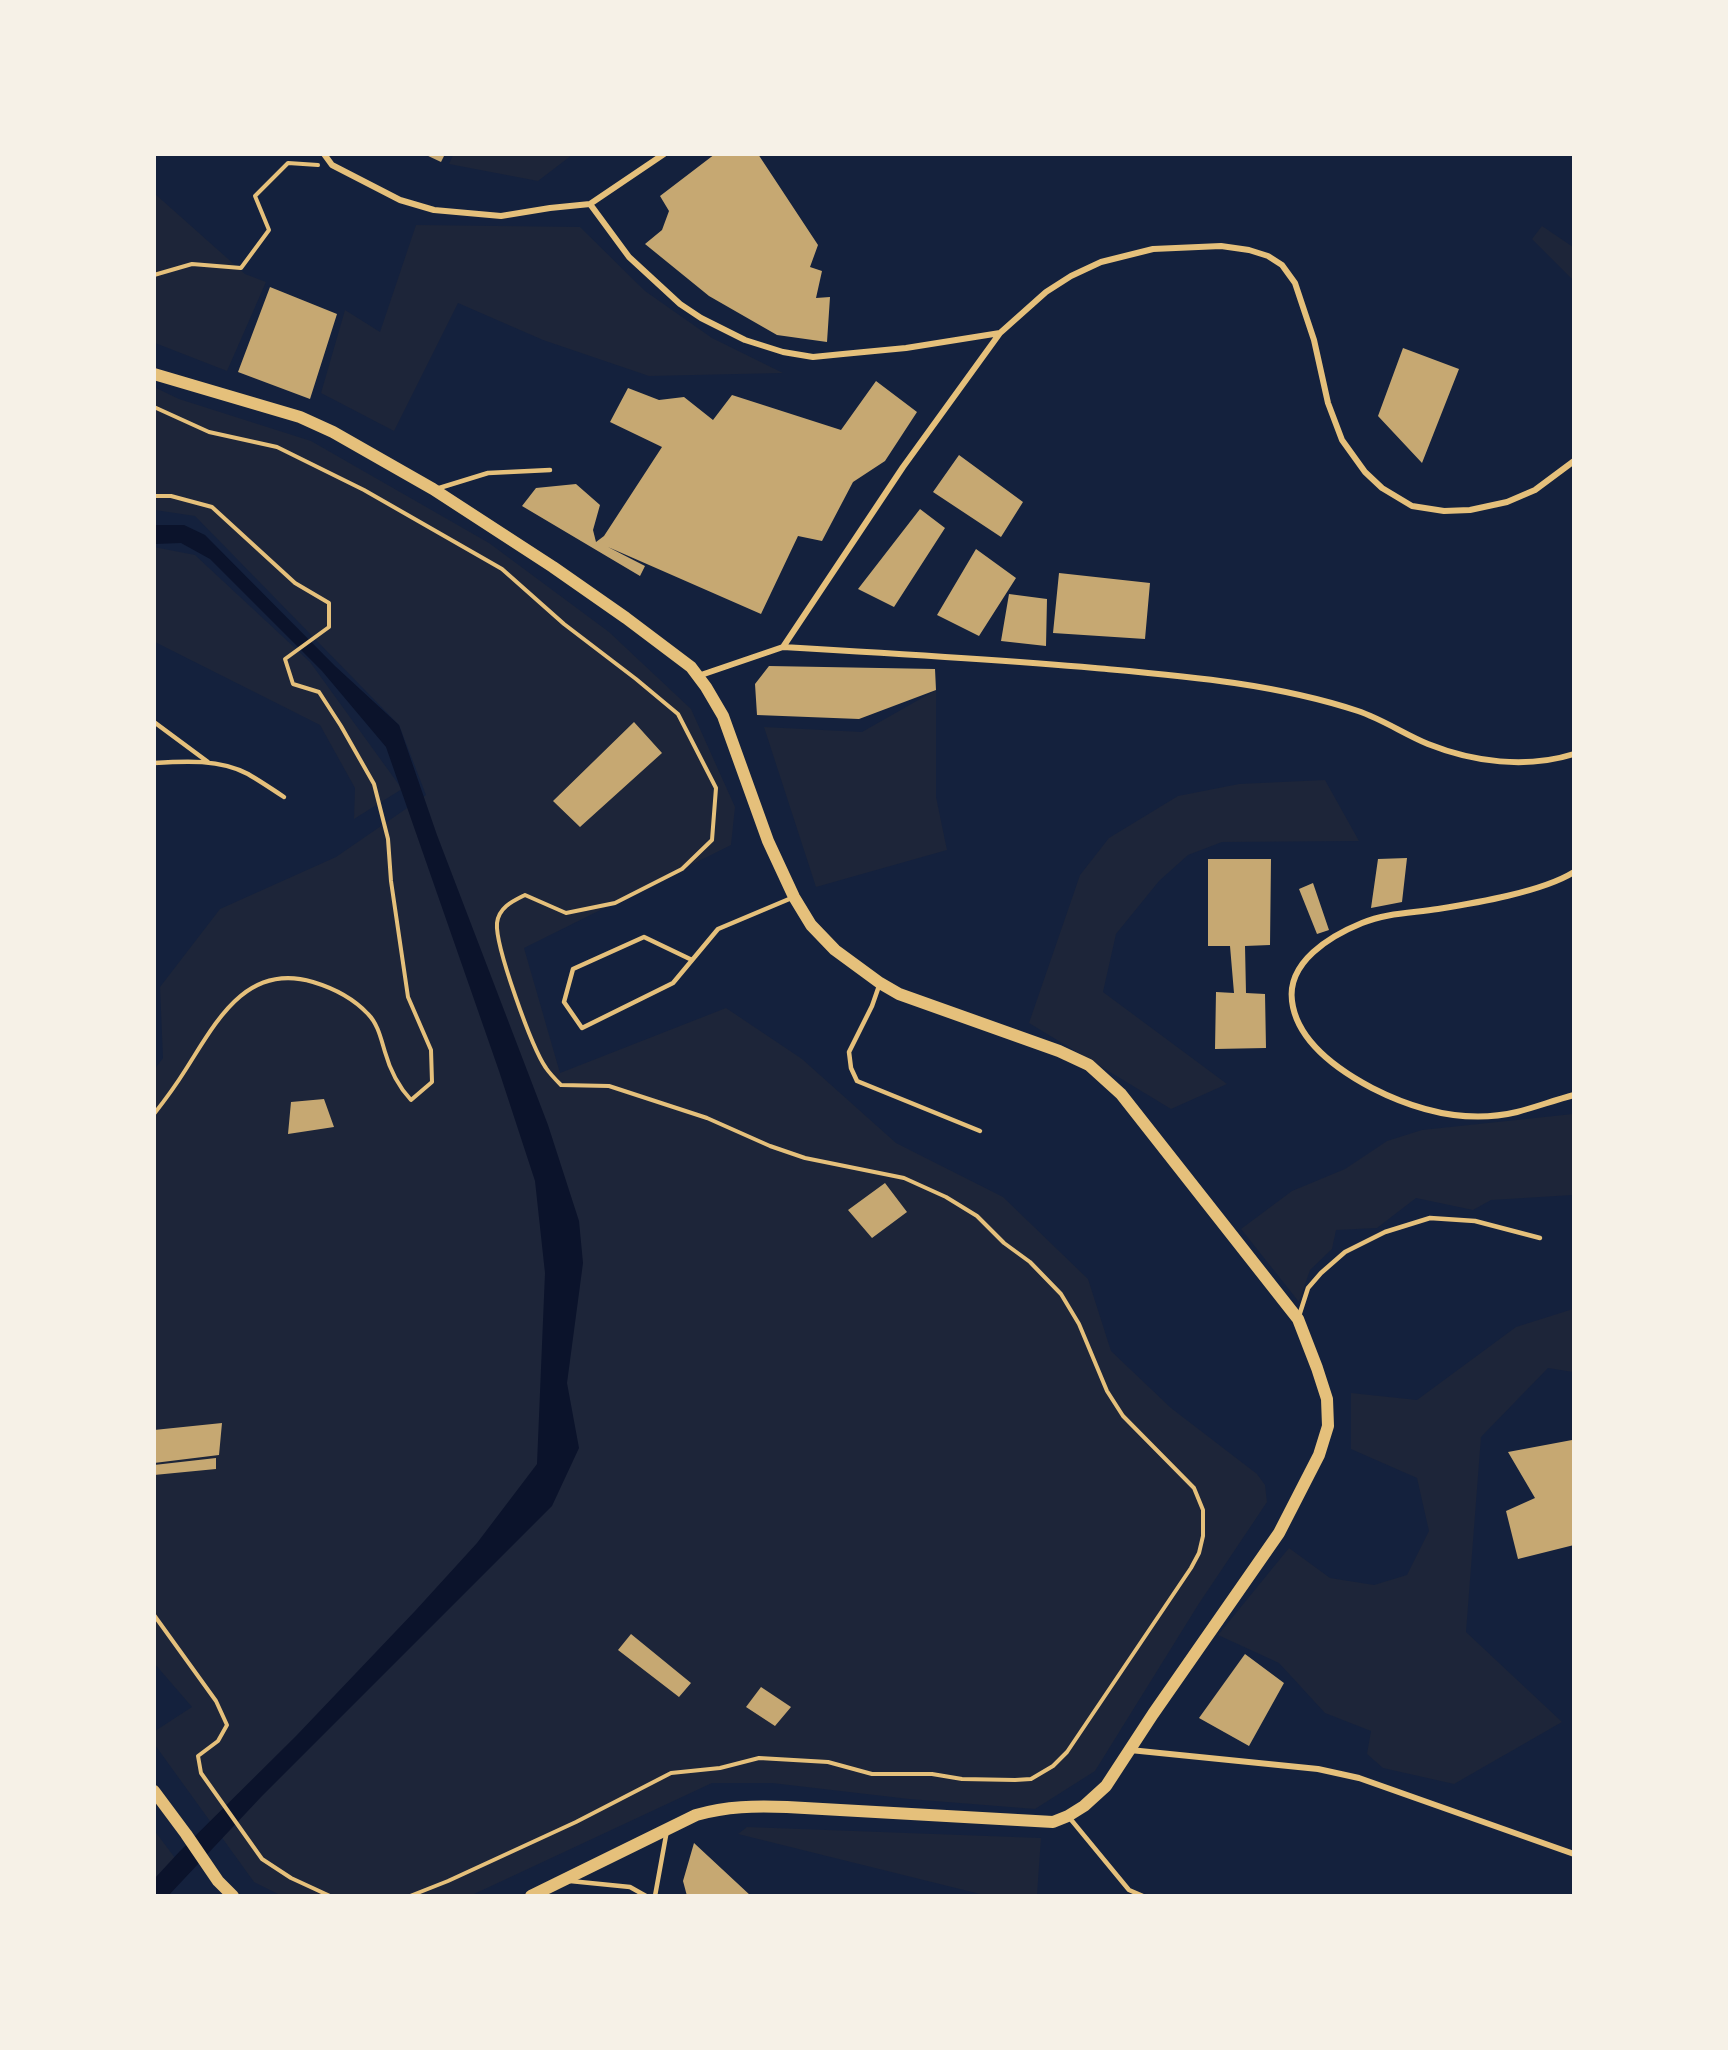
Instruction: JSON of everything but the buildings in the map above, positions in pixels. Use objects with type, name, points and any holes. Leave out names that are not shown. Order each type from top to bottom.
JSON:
[{"type":"main road","points":[[154,374],[300,417],[333,432],[433,489],[553,567],[691,667],[723,716],[768,841],[794,897],[811,925],[835,950],[899,994],[1059,1051],[1089,1065],[1121,1094],[1298,1319],[1327,1400],[1328,1426],[1319,1455],[1278,1533],[1106,1786],[1084,1806],[1068,1816],[1053,1822],[748,1806],[721,1808],[696,1815],[531,1896]]},
{"type":"main road","points":[[154,1791],[218,1881],[232,1896]]},
{"type":"street","points":[[324,154],[332,165],[400,200],[434,210],[501,216],[590,204],[664,154]]},
{"type":"street","points":[[590,204],[629,257],[680,304],[701,318],[745,340],[783,352],[813,357],[906,348],[1000,333]]},
{"type":"street","points":[[783,647],[903,467],[1000,333],[1046,292],[1071,276],[1101,262],[1153,249],[1221,246],[1250,250],[1268,256],[1282,266],[1295,283],[1314,340],[1328,403],[1342,440],[1365,472],[1382,488],[1412,506],[1444,511],[1470,510],[1507,502],[1535,490],[1574,461]]},
{"type":"street","points":[[698,676],[783,647],[1005,660],[1156,673],[1272,688],[1359,712],[1428,744],[1464,756],[1507,762],[1539,762],[1574,754]]},
{"type":"street","points":[[1574,872],[1527,890],[1437,909],[1388,915],[1362,922],[1332,938],[1309,956],[1297,970],[1290,989],[1294,1017],[1306,1038],[1350,1076],[1389,1096],[1432,1112],[1473,1117],[1515,1112],[1574,1095]]},
{"type":"street","points":[[1130,1750],[1318,1769],[1359,1778],[1574,1854]]},
{"type":"lane","points":[[433,489],[488,473],[550,470]]},
{"type":"lane","points":[[154,722],[211,763]]},
{"type":"lane","points":[[154,764],[211,763],[246,773],[284,797]]},
{"type":"lane","points":[[692,960],[644,937],[573,969],[564,1002],[582,1028],[673,982],[692,960],[718,928],[794,897]]},
{"type":"lane","points":[[880,983],[872,1006],[849,1052],[851,1068],[857,1081],[980,1131]]},
{"type":"lane","points":[[1298,1319],[1308,1288],[1321,1273],[1345,1252],[1385,1232],[1430,1218],[1475,1221],[1540,1238]]},
{"type":"lane","points":[[1068,1816],[1130,1890],[1143,1896]]},
{"type":"lane","points":[[655,1896],[668,1828]]},
{"type":"lane","points":[[558,1881],[630,1887],[646,1896]]},
{"type":"path","points":[[154,274],[192,264],[241,268],[269,230],[255,196],[288,163],[332,165]]},
{"type":"path","points":[[154,407],[208,432],[277,447],[364,490],[502,569],[564,624],[678,714],[716,788],[712,840],[682,869],[615,903],[566,913],[525,895],[504,906],[497,922],[502,956],[528,1031],[546,1068],[561,1085],[609,1086],[707,1118],[770,1146],[805,1158],[904,1179],[946,1197],[977,1216],[1004,1243],[1030,1262],[1061,1294],[1079,1324],[1107,1391],[1123,1416],[1194,1488],[1203,1510],[1203,1536],[1199,1553],[1191,1568],[1067,1752],[1053,1767],[1030,1779],[962,1779],[932,1774],[872,1774],[828,1762],[759,1758],[720,1768],[671,1773],[566,1826],[448,1881],[410,1896]]},
{"type":"path","points":[[154,496],[171,496],[212,507],[295,583],[329,603],[329,627],[285,659],[292,684],[319,692],[374,784],[388,839],[391,881],[408,997],[431,1050],[432,1082],[411,1100],[394,1076],[378,1031],[369,1015],[328,987],[296,977],[271,980],[246,992],[222,1013],[154,1114]]},
{"type":"path","points":[[154,1614],[216,1701],[227,1725],[218,1741],[198,1756],[201,1773],[262,1859],[291,1878],[330,1896]]},
{"type":"shaded area","points":[[453,154],[572,155],[538,181],[449,164]]},
{"type":"shaded area","points":[[154,193],[245,274],[266,282],[227,371],[155,343]]},
{"type":"shaded area","points":[[416,225],[580,227],[645,291],[712,338],[783,373],[649,376],[543,340],[458,303],[394,431],[321,393],[345,310],[380,332]]},
{"type":"shaded area","points":[[1542,226],[1573,247],[1573,280],[1532,239]]},
{"type":"shaded area","points":[[154,387],[179,399],[311,441],[489,543],[609,632],[691,709],[735,807],[731,845],[524,948],[560,1073],[726,1008],[802,1059],[896,1143],[1003,1197],[1088,1279],[1111,1351],[1171,1408],[1257,1474],[1265,1485],[1267,1502],[1198,1605],[1095,1771],[1035,1809],[909,1799],[772,1783],[712,1783],[472,1895],[282,1896],[254,1882],[155,1745],[155,1731],[192,1707],[154,1663],[154,1070],[163,1058],[160,987],[220,909],[336,857],[426,795],[399,725],[195,516],[155,510]]},
{"type":"shaded area","points":[[155,525],[184,525],[205,535],[335,666],[399,725],[437,835],[548,1125],[579,1221],[583,1263],[567,1383],[579,1448],[552,1506],[262,1796],[168,1896],[155,1895],[155,1878],[296,1736],[415,1611],[477,1543],[537,1464],[545,1273],[535,1181],[386,747],[322,671],[210,559],[181,543],[155,544]]},
{"type":"shaded area","points":[[154,547],[195,555],[310,662],[402,789],[354,819],[355,788],[320,725],[155,642]]},
{"type":"shaded area","points":[[936,690],[936,797],[947,850],[816,887],[764,727],[862,732]]},
{"type":"shaded area","points":[[1325,780],[1359,841],[1222,842],[1188,855],[1159,881],[1116,934],[1103,992],[1227,1084],[1171,1109],[1029,1023],[1080,875],[1109,838],[1178,796],[1239,784]]},
{"type":"shaded area","points":[[1573,1114],[1573,1195],[1491,1200],[1473,1210],[1416,1198],[1377,1228],[1336,1230],[1332,1249],[1310,1270],[1299,1302],[1241,1229],[1292,1191],[1345,1169],[1387,1141],[1422,1130]]},
{"type":"shaded area","points":[[1573,1309],[1573,1372],[1548,1368],[1481,1437],[1466,1632],[1562,1722],[1454,1784],[1383,1768],[1367,1754],[1371,1731],[1325,1713],[1279,1663],[1218,1635],[1289,1548],[1330,1578],[1374,1585],[1407,1575],[1429,1531],[1417,1478],[1351,1449],[1351,1393],[1417,1400],[1516,1327]]},
{"type":"shaded area","points":[[747,1827],[1041,1838],[1037,1895],[984,1895],[738,1834]]},
{"type":"shaded area","points":[[154,1830],[178,1862],[154,1882]]}]
